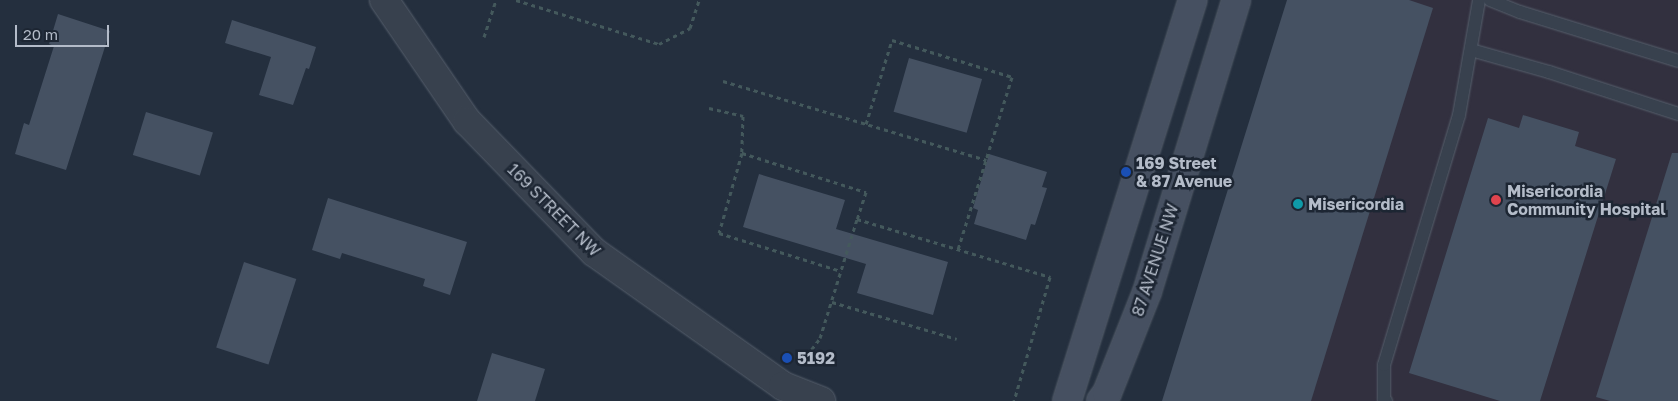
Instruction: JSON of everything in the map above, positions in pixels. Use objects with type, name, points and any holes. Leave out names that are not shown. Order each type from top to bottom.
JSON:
[{"type":"main road","points":[[1067,401],[1193,0]]},
{"type":"main road","name":"87 AVENUE NW","points":[[1101,401],[1107,393],[1147,292],[1236,0]]},
{"type":"street","name":"169 STREET NW","points":[[384,0],[467,121],[594,252],[783,386],[821,401]]},
{"type":"lane","points":[[1386,401],[1384,399],[1384,366],[1459,115],[1479,0]]},
{"type":"lane","points":[[1490,0],[1520,12],[1678,61]]},
{"type":"lane","points":[[1471,50],[1549,72],[1678,114]]},
{"type":"path","points":[[484,37],[496,0]]},
{"type":"path","points":[[516,0],[658,44],[690,28],[699,0]]},
{"type":"path","points":[[866,124],[892,40],[1012,77],[958,249]]},
{"type":"path","points":[[723,81],[986,160]]},
{"type":"path","points":[[708,108],[743,116],[742,153],[719,234],[841,271]]},
{"type":"path","points":[[742,153],[866,192],[820,338],[783,386]]},
{"type":"path","points":[[857,219],[1050,277],[1014,401]]},
{"type":"path","points":[[832,302],[957,340]]},
{"type":"shaded area","name":"Misericordia Community Hospital","points":[[1379,0],[1678,0],[1678,401],[1251,401]]},
{"type":"building","name":"Misericordia","points":[[1287,0],[1409,0],[1433,8],[1311,401],[1162,401]]},
{"type":"building","points":[[58,14],[110,31],[66,170],[15,154],[24,123],[29,125],[54,46],[49,44]]},
{"type":"building","points":[[232,20],[316,47],[309,69],[306,68],[293,105],[259,95],[271,57],[225,43]]},
{"type":"building","points":[[909,58],[982,79],[967,133],[894,112]]},
{"type":"building","points":[[146,112],[213,132],[200,175],[133,155]]},
{"type":"building","points":[[1523,115],[1579,132],[1575,146],[1616,159],[1540,401],[1500,401],[1409,373],[1488,118],[1519,128]]},
{"type":"building","name":"Misericordia Community Hospital","points":[[1672,153],[1678,153],[1678,401],[1610,401],[1596,397]]},
{"type":"building","points":[[989,154],[1047,172],[1042,187],[1047,188],[1035,225],[1031,224],[1026,240],[974,224],[978,210],[973,208]]},
{"type":"building","points":[[759,174],[845,200],[836,229],[948,262],[933,315],[857,293],[866,264],[743,227]]},
{"type":"building","points":[[328,198],[467,242],[450,295],[423,286],[425,279],[342,253],[340,259],[312,250]]},
{"type":"building","points":[[244,262],[296,279],[268,365],[216,348]]},
{"type":"building","points":[[492,353],[545,369],[535,401],[477,401]]},
{"type":"place","name":"169 Street & 87 Avenue","points":[[1126,172]]},
{"type":"place","name":"Misericordia Community Hospital","points":[[1496,200]]},
{"type":"place","name":"Misericordia","points":[[1298,204]]},
{"type":"place","name":"5192","points":[[787,358]]}]
